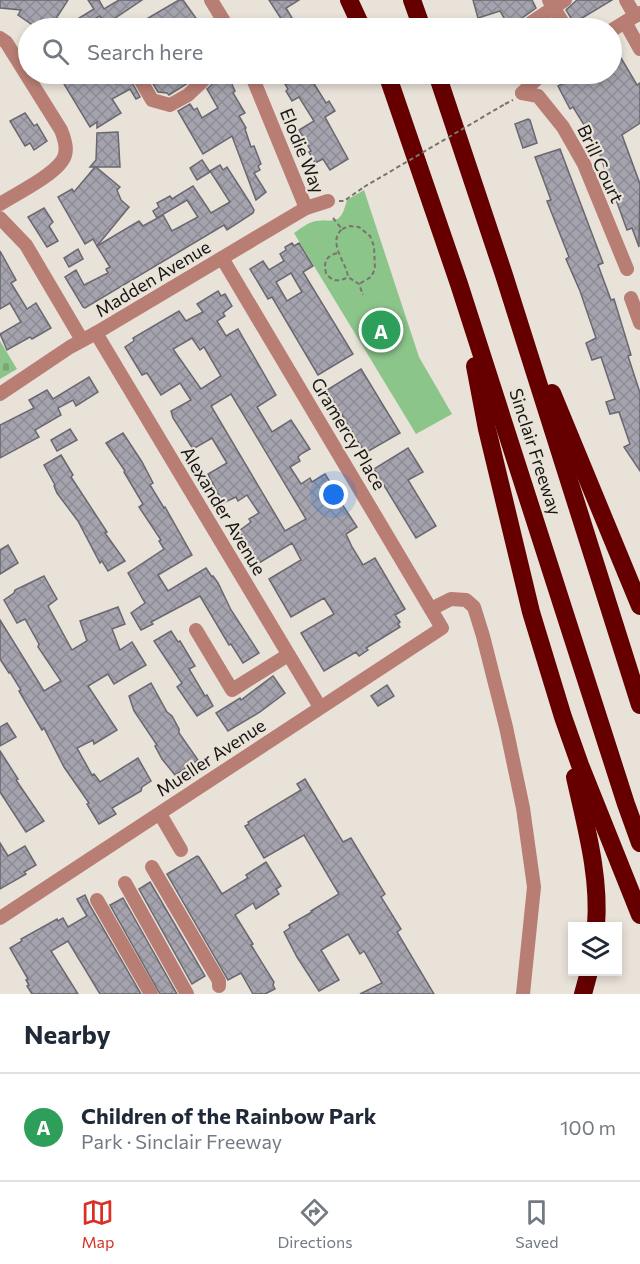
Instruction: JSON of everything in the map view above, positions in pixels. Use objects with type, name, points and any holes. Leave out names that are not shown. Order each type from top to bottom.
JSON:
[{"type":"highway","points":[[350,0],[358,18]]},
{"type":"highway","points":[[362,0],[368,18]]},
{"type":"highway","points":[[412,0],[418,18]]},
{"type":"highway","points":[[426,0],[430,18]]},
{"type":"highway","points":[[385,84],[412,149]]},
{"type":"highway","name":"Sinclair Freeway","points":[[390,84],[459,284],[640,843]]},
{"type":"highway","name":"Sinclair Freeway","points":[[440,84],[504,275],[640,705]]},
{"type":"highway","points":[[446,84],[464,155]]},
{"type":"highway","points":[[504,275],[640,606]]},
{"type":"highway","points":[[459,284],[487,429],[531,612],[580,765],[640,915]]},
{"type":"highway","points":[[563,717],[595,872],[598,904],[596,922]]},
{"type":"highway","points":[[583,994],[588,976]]},
{"type":"street","points":[[211,0],[222,18]]},
{"type":"street","points":[[626,0],[634,17],[640,49]]},
{"type":"street","points":[[538,18],[548,12],[556,2]]},
{"type":"street","points":[[556,2],[562,18]]},
{"type":"street","points":[[0,38],[6,42],[18,61]]},
{"type":"street","points":[[0,204],[52,171],[63,160],[66,143],[62,130],[33,84]]},
{"type":"street","points":[[143,84],[152,100],[170,105],[188,95],[200,84]]},
{"type":"street","name":"Elodie Way","points":[[256,84],[306,208]]},
{"type":"street","name":"Brill Court","points":[[531,84],[522,93],[538,96],[563,127],[584,164],[627,269]]},
{"type":"street","name":"Madden Avenue","points":[[0,394],[82,340],[306,208],[328,201]]},
{"type":"street","points":[[0,218],[26,245],[82,340]]},
{"type":"street","name":"Gramercy Place","points":[[222,258],[442,628]]},
{"type":"street","points":[[631,298],[640,323]]},
{"type":"street","name":"Alexander Avenue","points":[[96,333],[320,707]]},
{"type":"street","points":[[431,609],[451,599],[466,600],[474,607],[506,727],[523,807],[534,887],[523,994]]},
{"type":"street","name":"Mueller Avenue","points":[[0,918],[442,628]]},
{"type":"street","points":[[195,630],[232,690],[288,655]]},
{"type":"street","points":[[160,814],[181,850]]},
{"type":"street","points":[[152,867],[219,981],[219,986]]},
{"type":"street","points":[[124,883],[186,994]]},
{"type":"street","points":[[97,900],[151,994]]},
{"type":"path","points":[[328,201],[344,201],[505,104]]},
{"type":"path","points":[[333,218],[342,230]]},
{"type":"path","points":[[348,277],[347,269],[337,253],[337,236],[350,226],[359,226],[370,236],[374,246],[375,269],[371,277],[359,284]]},
{"type":"path","points":[[337,253],[326,259],[326,273],[333,280],[338,281],[348,277]]},
{"type":"path","points":[[348,277],[359,284],[363,295]]},
{"type":"green space","points":[[364,190],[419,357],[452,414],[416,434],[294,233],[313,222],[336,220],[342,214],[347,200]]},
{"type":"green space","points":[[0,341],[17,369],[0,379]]},
{"type":"building","points":[[0,0],[68,0],[56,18],[22,18],[18,15],[21,10],[0,8]]},
{"type":"building","points":[[88,0],[99,0],[104,9],[119,0],[142,0],[115,18],[101,18],[100,16],[79,18],[94,9]]},
{"type":"building","points":[[179,0],[183,0],[196,18],[148,18]]},
{"type":"building","points":[[269,0],[299,0],[286,8],[292,18],[281,18]]},
{"type":"building","points":[[473,0],[532,0],[536,8],[522,18],[504,18],[500,11],[478,18]]},
{"type":"building","points":[[577,0],[612,0],[582,18],[571,18],[566,10]]},
{"type":"building","points":[[622,60],[637,85],[640,83],[640,123],[622,135],[640,184],[639,247],[632,228],[627,230],[596,144],[573,107],[570,109],[558,86],[562,84],[622,84]]},
{"type":"building","points":[[64,84],[133,84],[140,97],[136,99],[130,89],[112,99],[121,113],[97,128],[97,122],[90,127]]},
{"type":"building","points":[[153,84],[186,84],[169,95],[158,92]]},
{"type":"building","points":[[213,84],[232,84],[235,91],[233,93],[245,113],[239,116],[246,128],[251,147],[254,146],[261,164],[258,166],[260,170],[254,173],[266,192],[256,200],[232,136],[203,154],[178,111],[190,104],[194,110],[197,108],[202,118],[218,108],[207,89]]},
{"type":"building","points":[[285,84],[314,84],[326,103],[329,101],[335,111],[325,117],[348,159],[330,170],[323,159],[315,163],[299,130],[314,121],[299,97],[292,101],[286,91],[288,89]]},
{"type":"building","points":[[25,113],[34,126],[37,124],[47,141],[34,150],[30,143],[25,146],[10,121]]},
{"type":"building","points":[[528,119],[537,143],[523,148],[515,124]]},
{"type":"building","points":[[118,132],[120,167],[96,167],[120,187],[117,190],[121,200],[129,207],[97,246],[93,239],[85,244],[58,197],[72,189],[74,192],[95,167],[90,167],[96,160],[97,133]]},
{"type":"building","points":[[560,149],[603,263],[598,265],[611,300],[614,299],[631,355],[628,356],[640,393],[640,471],[624,447],[630,444],[619,412],[610,414],[606,402],[615,399],[601,357],[592,360],[586,343],[596,338],[566,259],[569,257],[547,201],[551,200],[535,157]]},
{"type":"building","points":[[202,160],[210,172],[197,180],[190,168]]},
{"type":"building","points":[[220,165],[223,170],[227,167],[254,210],[253,213],[227,230],[224,225],[85,308],[83,307],[65,277],[76,270],[84,285],[108,273],[106,269],[110,267],[97,246],[139,221],[143,226],[163,215],[172,231],[198,217],[187,200],[157,218],[153,211],[159,207],[157,203],[170,196],[172,199],[193,186],[211,213],[230,202],[210,171]]},
{"type":"building","points":[[44,208],[53,222],[49,226],[58,241],[47,247],[28,217]]},
{"type":"building","points":[[292,243],[294,246],[299,243],[313,266],[303,272],[353,354],[318,375],[272,297],[268,299],[250,269],[263,261],[269,270],[284,261],[280,254],[286,250],[285,247]],"holes":[[[291,273],[302,292],[287,301],[276,282]]]},
{"type":"building","points":[[78,249],[83,259],[69,267],[64,258]]},
{"type":"building","points":[[0,251],[16,280],[11,283],[27,309],[36,303],[51,328],[7,350],[0,334],[21,322],[10,303],[0,309]]},
{"type":"building","points":[[218,291],[221,296],[225,294],[232,306],[223,313],[225,316],[217,321],[226,336],[238,329],[276,395],[257,407],[272,432],[291,420],[310,449],[301,454],[298,457],[300,461],[290,467],[301,484],[310,478],[312,482],[325,474],[332,485],[323,491],[332,506],[340,501],[357,527],[346,534],[352,547],[363,565],[375,558],[405,609],[395,615],[400,622],[398,624],[400,627],[366,648],[368,650],[359,656],[356,652],[324,671],[301,633],[334,614],[324,598],[291,617],[269,579],[301,560],[292,543],[259,563],[239,531],[251,522],[249,519],[259,513],[247,495],[238,501],[236,497],[223,503],[208,474],[227,463],[212,438],[193,449],[173,418],[171,411],[191,400],[180,383],[161,395],[147,373],[142,375],[125,347],[134,341],[133,338],[179,311],[186,321],[203,312],[197,304]],"holes":[[[192,338],[200,350],[204,347],[221,376],[201,389],[173,349]],[[231,394],[306,519],[285,531],[211,406]]]},
{"type":"building","points":[[361,369],[400,433],[365,453],[327,390]]},
{"type":"building","points":[[89,377],[98,392],[76,406],[73,400],[58,408],[61,415],[35,430],[39,437],[0,458],[0,425],[34,408],[29,400],[47,390],[53,399]]},
{"type":"building","points":[[70,429],[77,440],[57,451],[51,440]]},
{"type":"building","points":[[123,433],[142,462],[153,483],[150,485],[192,555],[158,575],[168,591],[206,568],[218,583],[231,610],[259,653],[243,663],[231,644],[229,645],[200,596],[151,622],[153,624],[141,630],[131,613],[145,603],[128,573],[164,549],[159,541],[161,540],[139,507],[143,504],[125,471],[106,443]]},
{"type":"building","points":[[408,448],[423,472],[408,480],[436,526],[416,538],[374,469]]},
{"type":"building","points":[[61,455],[73,475],[71,477],[125,561],[108,571],[102,561],[100,563],[78,521],[57,493],[44,465]]},
{"type":"building","points":[[8,545],[18,563],[0,574],[0,550]]},
{"type":"building","points":[[44,576],[57,599],[48,606],[72,650],[87,641],[80,621],[118,607],[125,624],[112,629],[120,650],[132,642],[146,665],[114,684],[108,674],[88,686],[117,730],[94,744],[93,740],[77,748],[92,775],[94,774],[100,782],[138,758],[151,781],[142,787],[141,791],[112,808],[116,814],[99,824],[87,804],[89,803],[64,767],[44,728],[42,730],[19,691],[21,690],[0,659],[0,620],[44,691],[61,681],[38,647],[39,644],[25,619],[17,623],[4,600],[15,590]]},
{"type":"building","points":[[171,631],[195,666],[189,669],[213,706],[197,716],[177,687],[182,683],[154,641]]},
{"type":"building","points":[[273,676],[285,693],[260,712],[228,731],[216,713],[240,698],[241,700]]},
{"type":"building","points":[[151,683],[167,712],[172,716],[179,733],[198,760],[175,775],[162,759],[155,746],[157,745],[134,711],[129,696]]},
{"type":"building","points":[[387,685],[394,696],[378,706],[371,696]]},
{"type":"building","points":[[7,723],[16,737],[0,746],[0,727]]},
{"type":"building","points":[[0,751],[18,779],[16,780],[44,821],[26,832],[0,792]]},
{"type":"building","points":[[305,779],[343,842],[351,838],[385,894],[381,897],[401,929],[397,932],[434,994],[360,994],[382,983],[364,951],[360,954],[348,934],[321,950],[339,980],[319,991],[297,957],[284,932],[290,928],[289,925],[339,894],[304,835],[264,858],[245,826],[301,790],[297,784]]},
{"type":"building","points":[[0,843],[8,856],[25,846],[36,865],[24,872],[26,874],[0,889]]},
{"type":"building","points":[[197,856],[222,894],[248,878],[246,875],[266,862],[281,886],[276,889],[279,894],[256,909],[253,903],[235,915],[274,982],[275,989],[265,994],[253,994],[241,973],[228,980],[167,874]]},
{"type":"building","points":[[150,882],[205,976],[192,984],[139,889]]},
{"type":"building","points":[[85,895],[141,994],[100,994],[68,941],[51,951],[78,994],[32,994],[27,986],[29,985],[26,980],[28,979],[10,948],[22,941],[21,939],[57,919],[58,921],[63,918],[68,927],[87,916],[77,899]]},
{"type":"building","points":[[123,898],[177,994],[160,994],[110,905]]},
{"type":"place","name":"Children of the Rainbow Park","points":[[381,330]]}]
